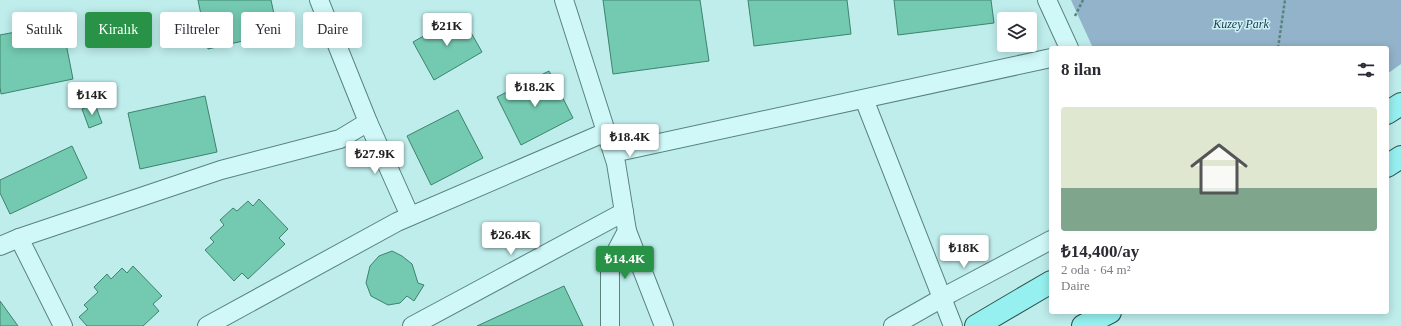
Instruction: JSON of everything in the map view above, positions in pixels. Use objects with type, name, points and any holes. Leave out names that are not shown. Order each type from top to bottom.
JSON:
[{"type":"main road","points":[[1389,112],[1401,104]]},
{"type":"main road","points":[[1389,165],[1401,157]]},
{"type":"main road","points":[[976,326],[1049,283]]},
{"type":"main road","points":[[1083,326],[1106,314]]},
{"type":"street","points":[[319,0],[368,122],[410,216]]},
{"type":"street","points":[[564,0],[613,153],[627,231],[661,325]]},
{"type":"street","points":[[1047,0],[1067,46]]},
{"type":"street","points":[[613,153],[1049,58]]},
{"type":"street","points":[[864,99],[953,326]]},
{"type":"street","points":[[0,246],[19,238],[221,170],[340,139],[368,122]]},
{"type":"street","points":[[207,326],[397,222],[606,132]]},
{"type":"street","points":[[412,326],[624,212]]},
{"type":"street","points":[[610,326],[610,263],[627,231]]},
{"type":"street","points":[[19,238],[62,326]]},
{"type":"street","points":[[893,326],[1049,241]]},
{"type":"path","points":[[1278,46],[1285,0]]},
{"type":"green space","name":"Kuzey Park","points":[[1071,0],[1401,0],[1401,64],[1389,73],[1389,46],[1092,46]]},
{"type":"building","points":[[198,0],[271,0],[274,12],[241,12],[241,41],[233,43],[233,12],[200,12]]},
{"type":"building","points":[[603,0],[700,0],[709,61],[613,74]]},
{"type":"building","points":[[748,0],[847,0],[851,34],[754,46]]},
{"type":"building","points":[[894,0],[991,0],[994,23],[898,35]]},
{"type":"building","points":[[461,15],[482,52],[434,80],[413,42]]},
{"type":"building","points":[[12,33],[12,48],[67,48],[73,79],[1,94],[0,35]]},
{"type":"building","points":[[549,71],[573,118],[521,145],[497,97]]},
{"type":"building","points":[[205,96],[217,152],[140,169],[128,113]]},
{"type":"building","points":[[95,104],[102,123],[89,128],[82,109]]},
{"type":"building","points":[[458,110],[483,158],[431,185],[407,136]]},
{"type":"building","points":[[72,146],[87,178],[10,214],[0,193],[0,180]]},
{"type":"building","points":[[259,199],[288,229],[279,238],[285,244],[248,279],[242,273],[234,281],[205,250],[214,242],[210,238],[224,225],[220,220],[233,208],[237,211],[248,201],[253,206]]},
{"type":"building","points":[[392,251],[402,256],[412,264],[418,283],[424,285],[414,301],[407,296],[400,303],[388,305],[371,296],[366,283],[370,266],[379,256]]},
{"type":"building","points":[[133,266],[162,296],[153,304],[159,311],[143,326],[87,326],[79,317],[88,309],[84,305],[98,292],[94,287],[107,274],[111,279],[122,268],[127,273]]},
{"type":"building","points":[[564,286],[583,326],[477,326]]},
{"type":"building","points":[[0,301],[18,326],[0,326]]}]
